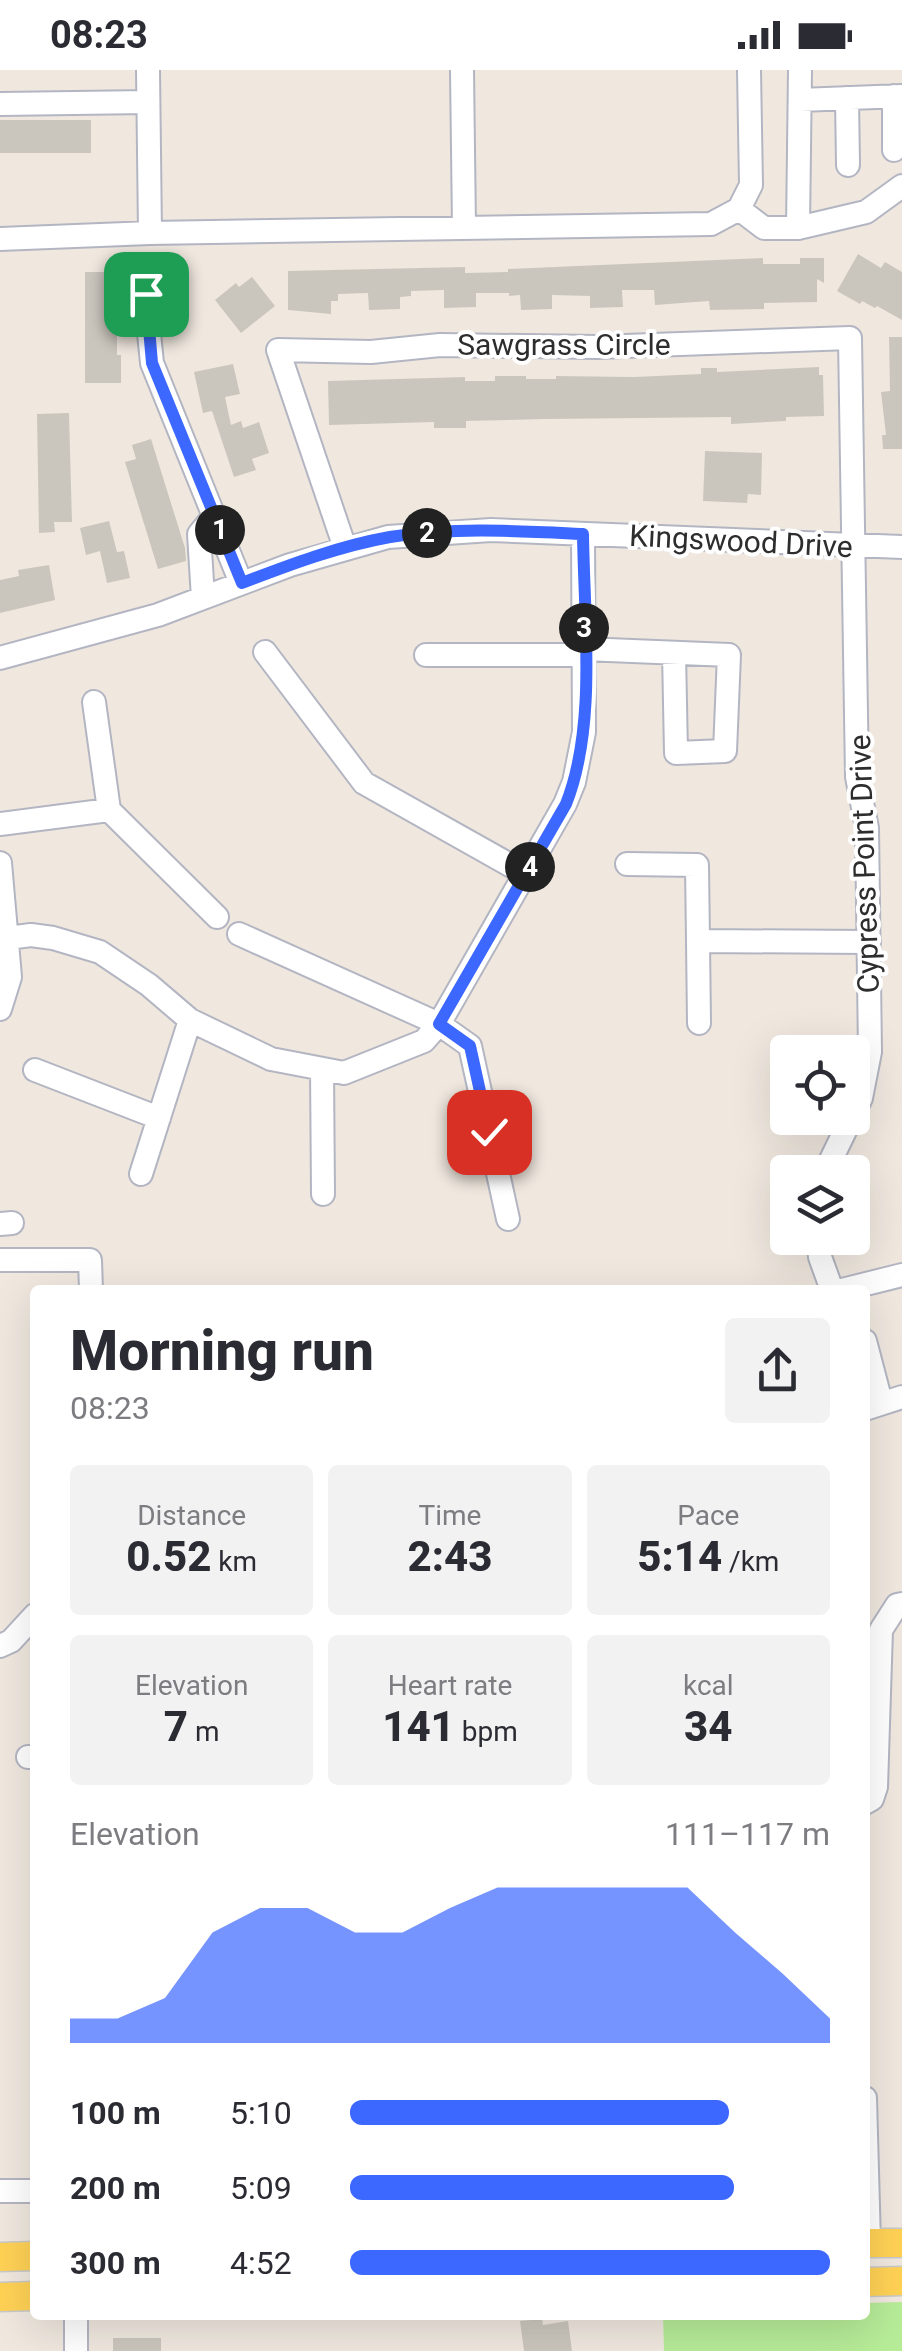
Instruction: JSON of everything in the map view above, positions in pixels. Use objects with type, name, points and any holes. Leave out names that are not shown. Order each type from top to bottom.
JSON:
[{"type":"main road","points":[[870,2243],[902,2242]]},
{"type":"main road","points":[[0,2257],[30,2256]]},
{"type":"main road","points":[[870,2282],[902,2281]]},
{"type":"main road","points":[[0,2296],[30,2296]]},
{"type":"street","points":[[148,70],[150,232]]},
{"type":"street","points":[[462,70],[464,228]]},
{"type":"street","points":[[0,238],[150,232],[711,224],[738,209],[752,186],[750,70]]},
{"type":"street","points":[[798,228],[800,70]]},
{"type":"street","points":[[800,100],[898,96],[894,150]]},
{"type":"street","points":[[846,98],[848,165]]},
{"type":"street","points":[[0,104],[148,102]]},
{"type":"street","points":[[738,209],[764,228],[798,228],[866,212],[902,186]]},
{"type":"street","points":[[146,294],[152,363],[242,583]]},
{"type":"street","name":"Sawgrass Circle","points":[[345,548],[278,350],[371,352],[440,345],[582,347],[850,338],[855,547]]},
{"type":"street","points":[[203,598],[199,534],[214,516]]},
{"type":"street","name":"Kingswood Drive","points":[[0,658],[158,615],[345,548],[388,538],[442,532],[583,534],[902,547]]},
{"type":"street","points":[[8,938],[54,938],[100,952],[149,985],[190,1020],[271,1060],[344,1073],[424,1041],[439,1024],[526,874],[566,804],[574,782],[584,732],[583,534]]},
{"type":"street","name":"Cypress Point Drive","points":[[834,1155],[868,1075],[870,1052],[867,828],[857,777],[855,547]]},
{"type":"street","points":[[265,652],[364,783],[526,874]]},
{"type":"street","points":[[426,655],[584,652],[674,653],[729,655],[726,750],[676,753],[674,653]]},
{"type":"street","points":[[94,702],[109,810],[217,917]]},
{"type":"street","points":[[0,824],[109,810]]},
{"type":"street","points":[[0,863],[10,977],[0,1009]]},
{"type":"street","points":[[627,864],[697,865],[699,1024]]},
{"type":"street","points":[[239,934],[439,1024],[470,1046],[508,1219]]},
{"type":"street","points":[[698,942],[868,942]]},
{"type":"street","points":[[141,1174],[190,1020]]},
{"type":"street","points":[[322,1069],[323,1194]]},
{"type":"street","points":[[35,1070],[159,1118]]},
{"type":"street","points":[[820,1255],[842,1285]]},
{"type":"street","points":[[0,1260],[90,1260],[91,1285]]},
{"type":"street","points":[[861,1285],[902,1275]]},
{"type":"street","points":[[870,1359],[882,1403]]},
{"type":"street","points":[[870,1800],[876,1787],[881,1630],[890,1614],[902,1604]]},
{"type":"street","points":[[0,1646],[11,1641],[30,1620]]},
{"type":"street","points":[[0,2192],[30,2191]]},
{"type":"street","points":[[76,2320],[76,2351]]},
{"type":"green space","points":[[902,2302],[902,2351],[664,2351],[663,2320],[870,2320],[870,2303]]},
{"type":"building","points":[[0,120],[91,120],[91,153],[0,153]]},
{"type":"building","points":[[858,254],[881,268],[885,262],[902,272],[902,320],[837,291]]},
{"type":"building","points":[[763,258],[763,264],[800,264],[800,258],[824,258],[824,283],[817,279],[817,302],[764,303],[764,309],[710,310],[709,301],[655,305],[654,290],[622,290],[623,307],[590,308],[590,296],[552,295],[552,309],[521,310],[520,295],[476,293],[476,307],[444,308],[444,290],[411,291],[411,296],[400,297],[400,309],[369,310],[368,293],[338,294],[338,301],[331,301],[331,314],[288,310],[288,271],[465,267],[465,273],[508,272]]},
{"type":"building","points":[[85,272],[117,272],[121,383],[85,383]]},
{"type":"building","points":[[252,277],[275,306],[241,333],[215,300],[236,283],[239,287]]},
{"type":"building","points":[[889,337],[902,337],[902,449],[883,449],[882,435],[886,435],[881,392],[890,391]]},
{"type":"building","points":[[233,364],[240,394],[225,397],[231,425],[241,421],[243,428],[259,422],[269,453],[252,459],[256,470],[234,477],[212,411],[203,413],[194,372]]},
{"type":"building","points":[[819,367],[819,375],[823,375],[824,416],[786,417],[786,421],[731,424],[731,417],[466,421],[466,428],[434,428],[434,422],[329,425],[328,381],[465,377],[465,381],[495,381],[495,376],[634,377],[701,374],[701,368],[717,368],[717,372]]},
{"type":"building","points":[[69,413],[72,522],[54,522],[55,532],[39,533],[37,414]]},
{"type":"building","points":[[151,439],[186,561],[158,569],[125,462],[136,459],[132,445]]},
{"type":"building","points":[[705,451],[762,453],[761,495],[748,494],[747,503],[703,501]]},
{"type":"building","points":[[109,521],[117,552],[124,551],[130,578],[107,583],[100,551],[86,555],[80,528]]},
{"type":"building","points":[[49,565],[55,600],[0,613],[0,580],[19,576],[18,570]]},
{"type":"building","points":[[542,2320],[543,2325],[568,2321],[572,2351],[524,2351],[520,2321]]},
{"type":"building","points":[[113,2338],[161,2338],[161,2351],[113,2351]]},
{"type":"route","points":[[146,294],[152,363],[242,583],[345,548],[388,538],[491,530],[583,534],[584,732],[574,782],[566,804],[439,1024],[470,1046],[489,1132]]}]
